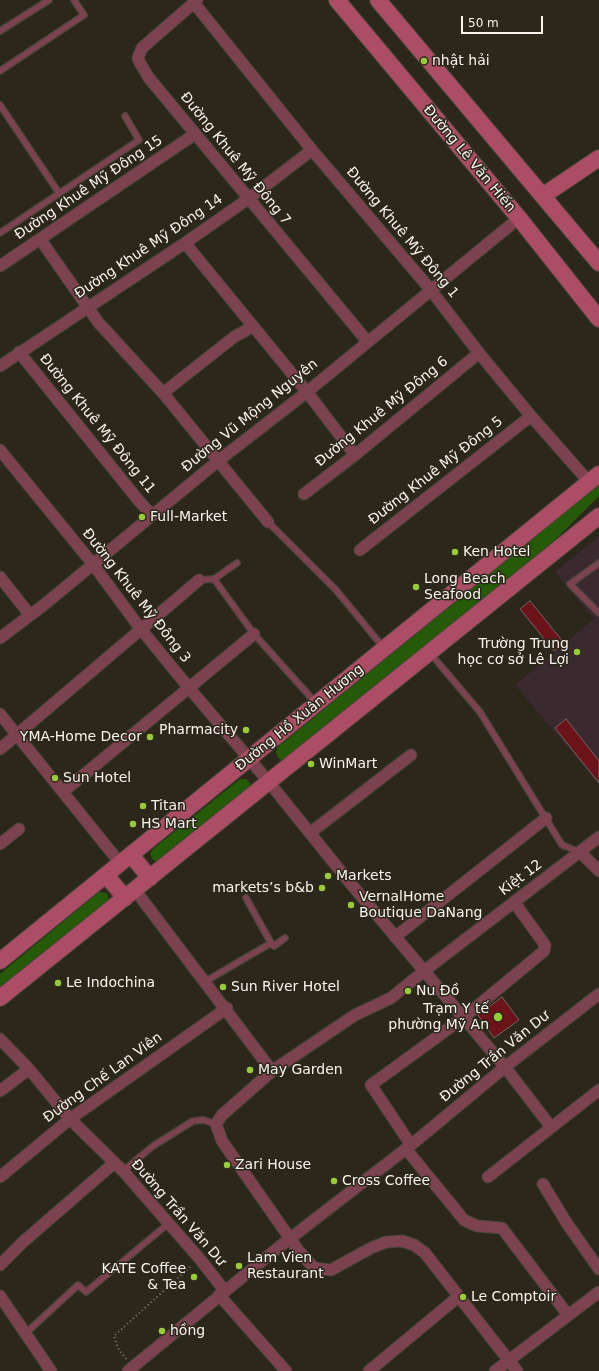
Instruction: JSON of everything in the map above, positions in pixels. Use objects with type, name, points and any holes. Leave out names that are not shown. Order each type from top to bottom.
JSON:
[{"type":"main road","name":"Đường Lê Văn Hiến","points":[[337,0],[519,218],[599,319]]},
{"type":"main road","points":[[378,0],[544,195],[599,263]]},
{"type":"main road","points":[[544,195],[599,158]]},
{"type":"main road","name":"Đường Hồ Xuân Hương","points":[[2,954],[126,859],[594,478]]},
{"type":"main road","points":[[0,998],[599,516]]},
{"type":"main road","points":[[126,859],[150,878]]},
{"type":"main road","points":[[106,875],[130,894]]},
{"type":"street","name":"Đường Khuê Mỹ Đông 7","points":[[195,1],[142,48],[138,58],[149,78],[367,342]]},
{"type":"street","name":"Đường Khuê Mỹ Đông 1","points":[[195,1],[312,150],[430,289],[479,353],[531,416],[594,478]]},
{"type":"street","name":"Đường Khuê Mỹ Đông 15","points":[[0,266],[195,134]]},
{"type":"street","name":"Đường Khuê Mỹ Đông 14","points":[[0,366],[248,199],[312,150]]},
{"type":"street","name":"Đường Vũ Mộng Nguyên","points":[[0,638],[218,460],[307,392],[430,289],[519,218]]},
{"type":"street","points":[[40,239],[86,307],[98,322],[163,393],[268,522]]},
{"type":"street","points":[[184,243],[307,392],[355,455]]},
{"type":"street","points":[[163,393],[234,337],[252,327]]},
{"type":"street","name":"Đường Khuê Mỹ Đông 11","points":[[19,352],[139,501],[152,515]]},
{"type":"street","name":"Đường Khuê Mỹ Đông 6","points":[[304,494],[355,455],[479,353]]},
{"type":"street","name":"Đường Khuê Mỹ Đông 5","points":[[360,550],[531,416]]},
{"type":"street","name":"Đường Khuê Mỹ Đông 3","points":[[0,450],[92,563],[140,628],[505,1068],[551,1127]]},
{"type":"street","points":[[0,577],[30,615]]},
{"type":"street","points":[[0,749],[140,628],[199,580]]},
{"type":"street","points":[[63,792],[254,634]]},
{"type":"street","points":[[0,714],[63,792],[126,859]]},
{"type":"street","points":[[310,834],[411,755]]},
{"type":"street","points":[[396,937],[546,818]]},
{"type":"street","points":[[0,844],[19,829]]},
{"type":"street","name":"Kiệt 12","points":[[272,1071],[355,1015],[392,998],[424,971],[599,837]]},
{"type":"street","points":[[580,852],[599,871]]},
{"type":"street","points":[[130,894],[206,981],[272,1071],[222,1115],[216,1124],[222,1140],[298,1250],[314,1268],[323,1270],[339,1267],[371,1248],[386,1242],[408,1242],[425,1253],[517,1371]]},
{"type":"street","points":[[514,902],[546,948],[463,1018],[370,1085],[409,1146],[452,1206],[464,1220],[472,1225],[502,1228],[568,1316]]},
{"type":"street","name":"Đường Trần Văn Dư","points":[[130,1369],[222,1293],[599,994]]},
{"type":"street","name":"Đường Chế Lan Viên","points":[[0,1177],[70,1119],[227,1008]]},
{"type":"street","points":[[0,1039],[29,1069],[70,1119],[114,1163]]},
{"type":"street","points":[[0,1091],[29,1069]]},
{"type":"street","points":[[488,1177],[599,1090]]},
{"type":"street","name":"Đường Trần Văn Dư","points":[[0,1265],[23,1242],[114,1163],[123,1171],[199,1258],[222,1293]]},
{"type":"street","points":[[543,1184],[566,1222],[599,1270]]},
{"type":"street","points":[[495,1371],[599,1292]]},
{"type":"street","points":[[222,1293],[286,1371]]},
{"type":"street","points":[[0,1296],[51,1371]]},
{"type":"street","points":[[369,1371],[458,1297]]},
{"type":"lane","points":[[0,31],[49,0]]},
{"type":"lane","points":[[0,71],[84,15],[74,0]]},
{"type":"lane","points":[[0,105],[60,193]]},
{"type":"lane","points":[[0,233],[139,140],[125,116]]},
{"type":"lane","points":[[268,522],[336,590],[385,649]]},
{"type":"lane","points":[[199,580],[214,579],[237,563]]},
{"type":"lane","points":[[599,563],[570,584],[599,613]]},
{"type":"lane","points":[[214,579],[254,634],[317,704]]},
{"type":"lane","points":[[429,652],[480,712],[562,845],[580,852]]},
{"type":"lane","points":[[246,898],[271,943],[274,946],[285,938]]},
{"type":"lane","points":[[206,981],[271,943]]},
{"type":"lane","points":[[123,1171],[153,1146],[193,1121],[203,1120],[216,1124]]},
{"type":"lane","points":[[26,1334],[78,1286],[86,1292],[168,1223]]},
{"type":"path","points":[[130,1369],[118,1348],[114,1336],[199,1258]]},
{"type":"shaded area","name":"Trường Trung học cơ sở Lê Lợi","points":[[599,536],[599,784],[515,685],[594,619],[555,572]]},
{"type":"green space","points":[[599,484],[599,496],[555,540],[289,758],[283,761],[278,758],[276,752],[278,747]]},
{"type":"green space","points":[[240,779],[247,779],[250,783],[250,787],[157,862],[152,859],[150,853],[153,849]]},
{"type":"green space","points":[[99,892],[107,893],[109,901],[0,991],[0,974]]},
{"type":"building","points":[[530,601],[564,643],[554,651],[520,609]]},
{"type":"building","points":[[566,719],[599,761],[599,783],[555,728]]},
{"type":"building","name":"Trạm Y tế phường Mỹ An","points":[[502,997],[519,1020],[494,1038],[478,1015]]},
{"type":"place","name":"nhật hải","points":[[424,61]]},
{"type":"place","name":"Full-Market","points":[[142,517]]},
{"type":"place","name":"Ken Hotel","points":[[455,552]]},
{"type":"place","name":"Long Beach Seafood","points":[[416,587]]},
{"type":"place","name":"Trường Trung học cơ sở Lê Lợi","points":[[577,652]]},
{"type":"place","name":"Pharmacity","points":[[246,730]]},
{"type":"place","name":"YMA-Home Decor","points":[[150,737]]},
{"type":"place","name":"WinMart","points":[[311,764]]},
{"type":"place","name":"Sun Hotel","points":[[55,778]]},
{"type":"place","name":"Titan","points":[[143,806]]},
{"type":"place","name":"HS Mart","points":[[133,824]]},
{"type":"place","name":"Markets","points":[[328,876]]},
{"type":"place","name":"markets’s b&b","points":[[322,888]]},
{"type":"place","name":"VernalHome Boutique DaNang","points":[[351,905]]},
{"type":"place","name":"Le Indochina","points":[[58,983]]},
{"type":"place","name":"Sun River Hotel","points":[[223,987]]},
{"type":"place","name":"Nu Đồ","points":[[408,991]]},
{"type":"place","name":"Trạm Y tế phường Mỹ An","points":[[498,1017]]},
{"type":"place","name":"May Garden","points":[[250,1070]]},
{"type":"place","name":"Zari House","points":[[227,1165]]},
{"type":"place","name":"Cross Coffee","points":[[334,1181]]},
{"type":"place","name":"Lam Vien Restaurant","points":[[239,1266]]},
{"type":"place","name":"KATE Coffee & Tea","points":[[194,1277]]},
{"type":"place","name":"Le Comptoir","points":[[463,1297]]},
{"type":"place","name":"hồng","points":[[162,1331]]}]
